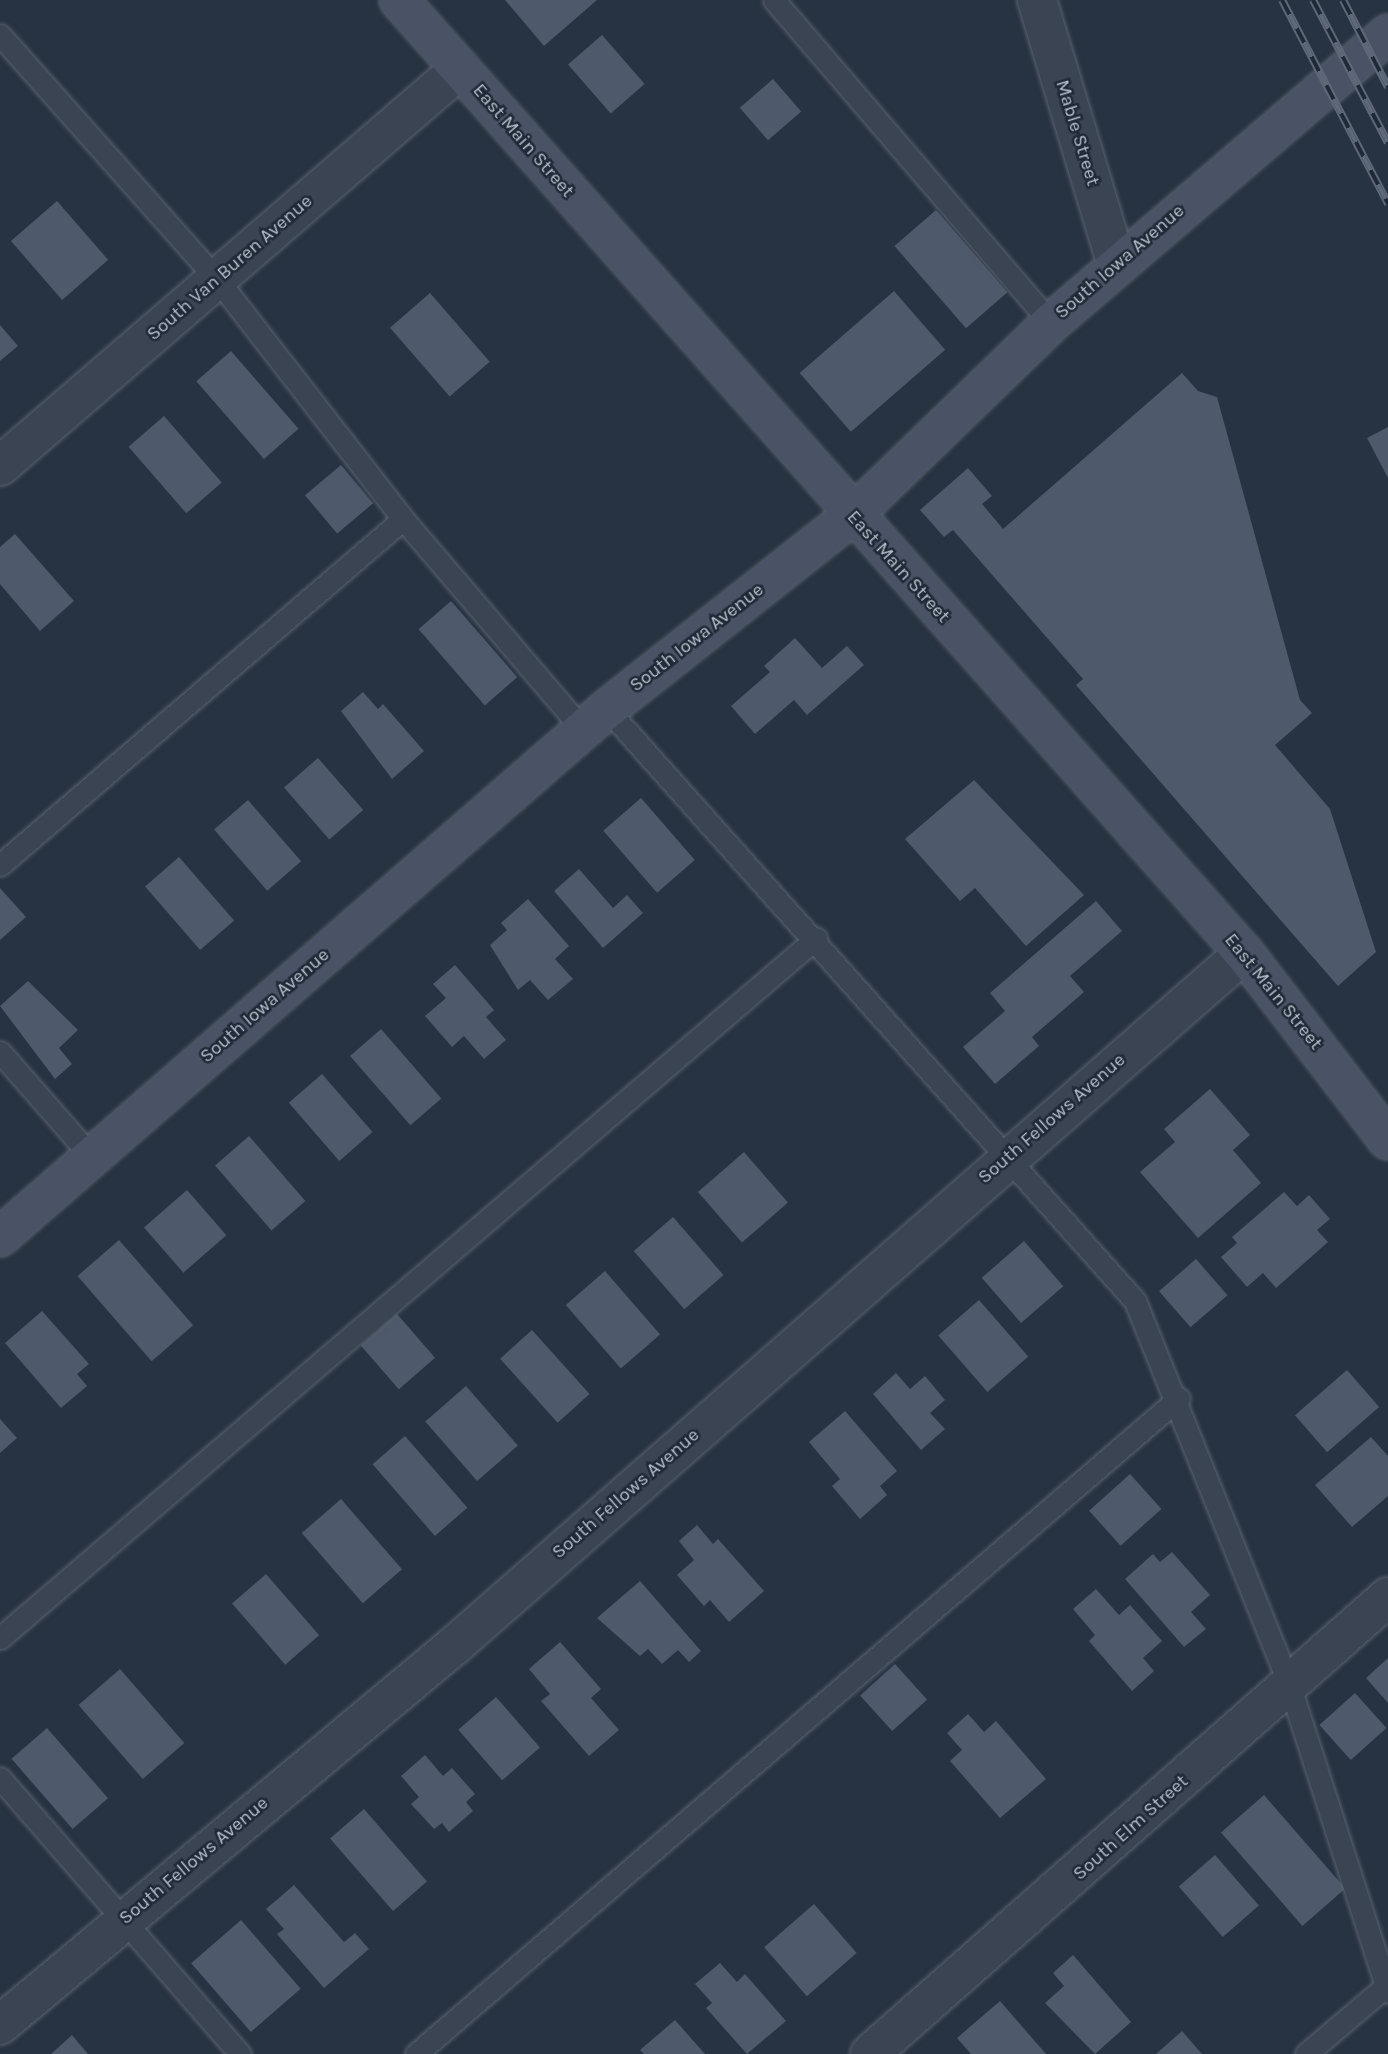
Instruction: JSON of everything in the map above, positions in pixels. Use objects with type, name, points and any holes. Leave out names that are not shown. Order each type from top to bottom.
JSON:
[{"type":"main road","name":"East Main Street","points":[[398,0],[1244,953],[1388,1140]]},
{"type":"main road","name":"South Iowa Avenue","points":[[0,1237],[595,719],[853,515],[1051,323],[1388,34]]},
{"type":"street","name":"Mable Street","points":[[1037,0],[1117,265]]},
{"type":"street","name":"South Van Buren Avenue","points":[[0,466],[460,69]]},
{"type":"street","name":"South Fellows Avenue","points":[[0,2025],[124,1918],[455,1645],[1009,1156],[1244,953]]},
{"type":"street","name":"South Elm Street","points":[[870,2054],[1290,1687],[1388,1597]]},
{"type":"lane","points":[[774,0],[1051,323]]},
{"type":"lane","points":[[0,35],[218,279],[403,519],[595,719],[816,938],[1135,1301],[1179,1398],[1290,1687],[1387,1989],[1306,2054]]},
{"type":"lane","points":[[0,865],[403,519]]},
{"type":"lane","points":[[0,1638],[816,938]]},
{"type":"lane","points":[[0,1052],[92,1157]]},
{"type":"lane","points":[[416,2054],[1179,1398]]},
{"type":"lane","points":[[0,1779],[240,2054]]},
{"type":"building","points":[[505,0],[597,0],[544,46]]},
{"type":"building","points":[[602,35],[645,84],[611,114],[568,65]]},
{"type":"building","points":[[773,79],[801,111],[768,140],[740,108]]},
{"type":"building","points":[[57,201],[108,260],[62,300],[11,241]]},
{"type":"building","points":[[936,210],[1008,292],[966,328],[894,246]]},
{"type":"building","points":[[894,291],[945,350],[851,432],[800,373]]},
{"type":"building","points":[[430,293],[490,362],[450,396],[390,328]]},
{"type":"building","points":[[0,325],[18,346],[0,361]]},
{"type":"building","points":[[231,351],[299,429],[264,459],[196,381]]},
{"type":"building","points":[[1182,373],[1198,391],[1217,397],[1300,700],[1312,713],[1275,745],[1330,809],[1376,952],[1338,986],[1076,685],[1083,679],[953,530],[944,537],[920,510],[968,468],[992,496],[982,504],[1003,529]]},
{"type":"building","points":[[164,416],[222,482],[186,513],[129,447]]},
{"type":"building","points":[[1388,427],[1388,478],[1367,438]]},
{"type":"building","points":[[341,465],[373,503],[337,534],[305,495]]},
{"type":"building","points":[[15,534],[74,601],[40,631],[0,584],[0,547]]},
{"type":"building","points":[[451,601],[517,677],[485,705],[419,629]]},
{"type":"building","points":[[795,638],[822,668],[847,646],[864,665],[807,715],[794,700],[755,734],[731,706],[770,672],[764,666]]},
{"type":"building","points":[[363,692],[378,709],[383,704],[424,751],[392,779],[341,711]]},
{"type":"building","points":[[318,758],[363,810],[329,840],[284,788]]},
{"type":"building","points":[[974,780],[1084,895],[1026,946],[975,888],[960,901],[905,839]]},
{"type":"building","points":[[641,798],[695,860],[657,893],[603,831]]},
{"type":"building","points":[[248,800],[301,861],[267,891],[214,830]]},
{"type":"building","points":[[179,857],[234,920],[200,950],[145,887]]},
{"type":"building","points":[[579,869],[613,908],[627,895],[643,913],[603,948],[554,891]]},
{"type":"building","points":[[0,888],[26,917],[0,940]]},
{"type":"building","points":[[528,899],[569,946],[555,959],[573,979],[548,1000],[530,980],[518,990],[490,945],[507,930],[501,923]]},
{"type":"building","points":[[1096,901],[1122,931],[1070,976],[1084,992],[1032,1037],[1039,1046],[995,1084],[963,1047],[1005,1011],[990,993]]},
{"type":"building","points":[[455,965],[494,1010],[486,1017],[506,1040],[484,1059],[464,1036],[452,1047],[425,1016],[446,998],[433,984]]},
{"type":"building","points":[[28,981],[78,1030],[59,1048],[72,1064],[55,1079],[0,1006]]},
{"type":"building","points":[[381,1029],[441,1098],[410,1125],[350,1056]]},
{"type":"building","points":[[322,1074],[373,1132],[339,1161],[289,1103]]},
{"type":"building","points":[[1210,1089],[1250,1135],[1233,1150],[1261,1183],[1198,1238],[1140,1172],[1175,1142],[1164,1129]]},
{"type":"building","points":[[249,1136],[305,1201],[271,1230],[215,1166]]},
{"type":"building","points":[[744,1152],[788,1203],[742,1243],[698,1192]]},
{"type":"building","points":[[187,1190],[226,1235],[183,1273],[144,1227]]},
{"type":"building","points":[[1284,1192],[1297,1206],[1309,1195],[1330,1219],[1317,1230],[1328,1242],[1276,1288],[1263,1273],[1247,1287],[1221,1257],[1237,1243],[1232,1237]]},
{"type":"building","points":[[673,1217],[724,1275],[684,1309],[634,1251]]},
{"type":"building","points":[[119,1240],[193,1325],[152,1361],[77,1276]]},
{"type":"building","points":[[1024,1241],[1063,1286],[1021,1323],[982,1278]]},
{"type":"building","points":[[1196,1259],[1227,1295],[1191,1327],[1159,1291]]},
{"type":"building","points":[[605,1271],[660,1334],[621,1369],[566,1305]]},
{"type":"building","points":[[979,1300],[1028,1357],[987,1392],[938,1335]]},
{"type":"building","points":[[42,1311],[89,1364],[77,1374],[87,1386],[61,1408],[5,1343]]},
{"type":"building","points":[[397,1314],[435,1358],[399,1389],[361,1345]]},
{"type":"building","points":[[532,1330],[590,1394],[558,1423],[500,1359]]},
{"type":"building","points":[[1347,1370],[1379,1407],[1327,1452],[1295,1415]]},
{"type":"building","points":[[896,1373],[910,1389],[925,1376],[945,1400],[930,1413],[945,1429],[921,1450],[873,1394]]},
{"type":"building","points":[[466,1386],[518,1446],[477,1481],[425,1421]]},
{"type":"building","points":[[845,1411],[897,1471],[880,1486],[887,1495],[860,1519],[832,1486],[840,1479],[809,1442]]},
{"type":"building","points":[[0,1419],[17,1438],[0,1453]]},
{"type":"building","points":[[405,1436],[467,1508],[435,1536],[373,1464]]},
{"type":"building","points":[[1371,1437],[1388,1456],[1388,1496],[1352,1527],[1315,1485]]},
{"type":"building","points":[[1130,1474],[1161,1509],[1121,1546],[1089,1511]]},
{"type":"building","points":[[341,1499],[402,1569],[363,1603],[302,1533]]},
{"type":"building","points":[[697,1525],[713,1544],[718,1539],[764,1591],[729,1622],[710,1600],[704,1606],[677,1575],[694,1560],[679,1541]]},
{"type":"building","points":[[1172,1552],[1210,1595],[1191,1612],[1206,1629],[1184,1647],[1125,1579],[1153,1554],[1160,1562]]},
{"type":"building","points":[[266,1574],[319,1635],[285,1665],[232,1604]]},
{"type":"building","points":[[640,1581],[701,1651],[689,1662],[678,1650],[662,1664],[648,1649],[640,1656],[597,1618]]},
{"type":"building","points":[[1096,1589],[1119,1615],[1130,1605],[1162,1641],[1143,1658],[1154,1671],[1132,1691],[1089,1641],[1095,1635],[1073,1609]]},
{"type":"building","points":[[560,1642],[601,1689],[591,1698],[619,1730],[589,1756],[541,1701],[550,1694],[529,1669]]},
{"type":"building","points":[[1388,1658],[1388,1703],[1366,1678]]},
{"type":"building","points":[[895,1664],[927,1700],[892,1731],[860,1695]]},
{"type":"building","points":[[120,1669],[184,1743],[143,1779],[78,1705]]},
{"type":"building","points":[[1355,1693],[1386,1728],[1351,1760],[1319,1725]]},
{"type":"building","points":[[496,1697],[540,1748],[502,1780],[458,1730]]},
{"type":"building","points":[[968,1714],[984,1732],[996,1721],[1046,1779],[1000,1818],[950,1761],[962,1750],[947,1733]]},
{"type":"building","points":[[47,1728],[108,1798],[73,1829],[12,1759]]},
{"type":"building","points":[[425,1755],[443,1776],[452,1768],[475,1794],[466,1802],[473,1811],[449,1832],[442,1823],[434,1829],[411,1804],[419,1797],[401,1776]]},
{"type":"building","points":[[1264,1795],[1345,1889],[1302,1926],[1221,1832]]},
{"type":"building","points":[[364,1809],[427,1881],[393,1911],[330,1839]]},
{"type":"building","points":[[1215,1855],[1259,1906],[1223,1937],[1179,1886]]},
{"type":"building","points":[[294,1885],[344,1942],[355,1933],[369,1949],[324,1988],[277,1934],[284,1929],[266,1909]]},
{"type":"building","points":[[814,1904],[857,1953],[807,1996],[764,1947]]},
{"type":"building","points":[[241,1920],[301,1989],[251,2032],[191,1963]]},
{"type":"building","points":[[1073,1955],[1131,2022],[1095,2054],[1045,2003],[1064,1986],[1053,1973]]},
{"type":"building","points":[[720,1963],[737,1982],[745,1974],[786,2021],[747,2054],[706,2008],[712,2003],[695,1984]]},
{"type":"building","points":[[1000,2001],[1046,2054],[971,2054],[957,2038]]},
{"type":"building","points":[[675,2020],[705,2054],[644,2054],[640,2050]]},
{"type":"building","points":[[1182,2031],[1202,2054],[1156,2054]]},
{"type":"building","points":[[72,2035],[88,2054],[51,2054]]},
{"type":"railway","points":[[1282,0],[1388,204]]},
{"type":"railway","points":[[1313,0],[1388,143]]},
{"type":"railway","points":[[1343,0],[1388,87]]}]
